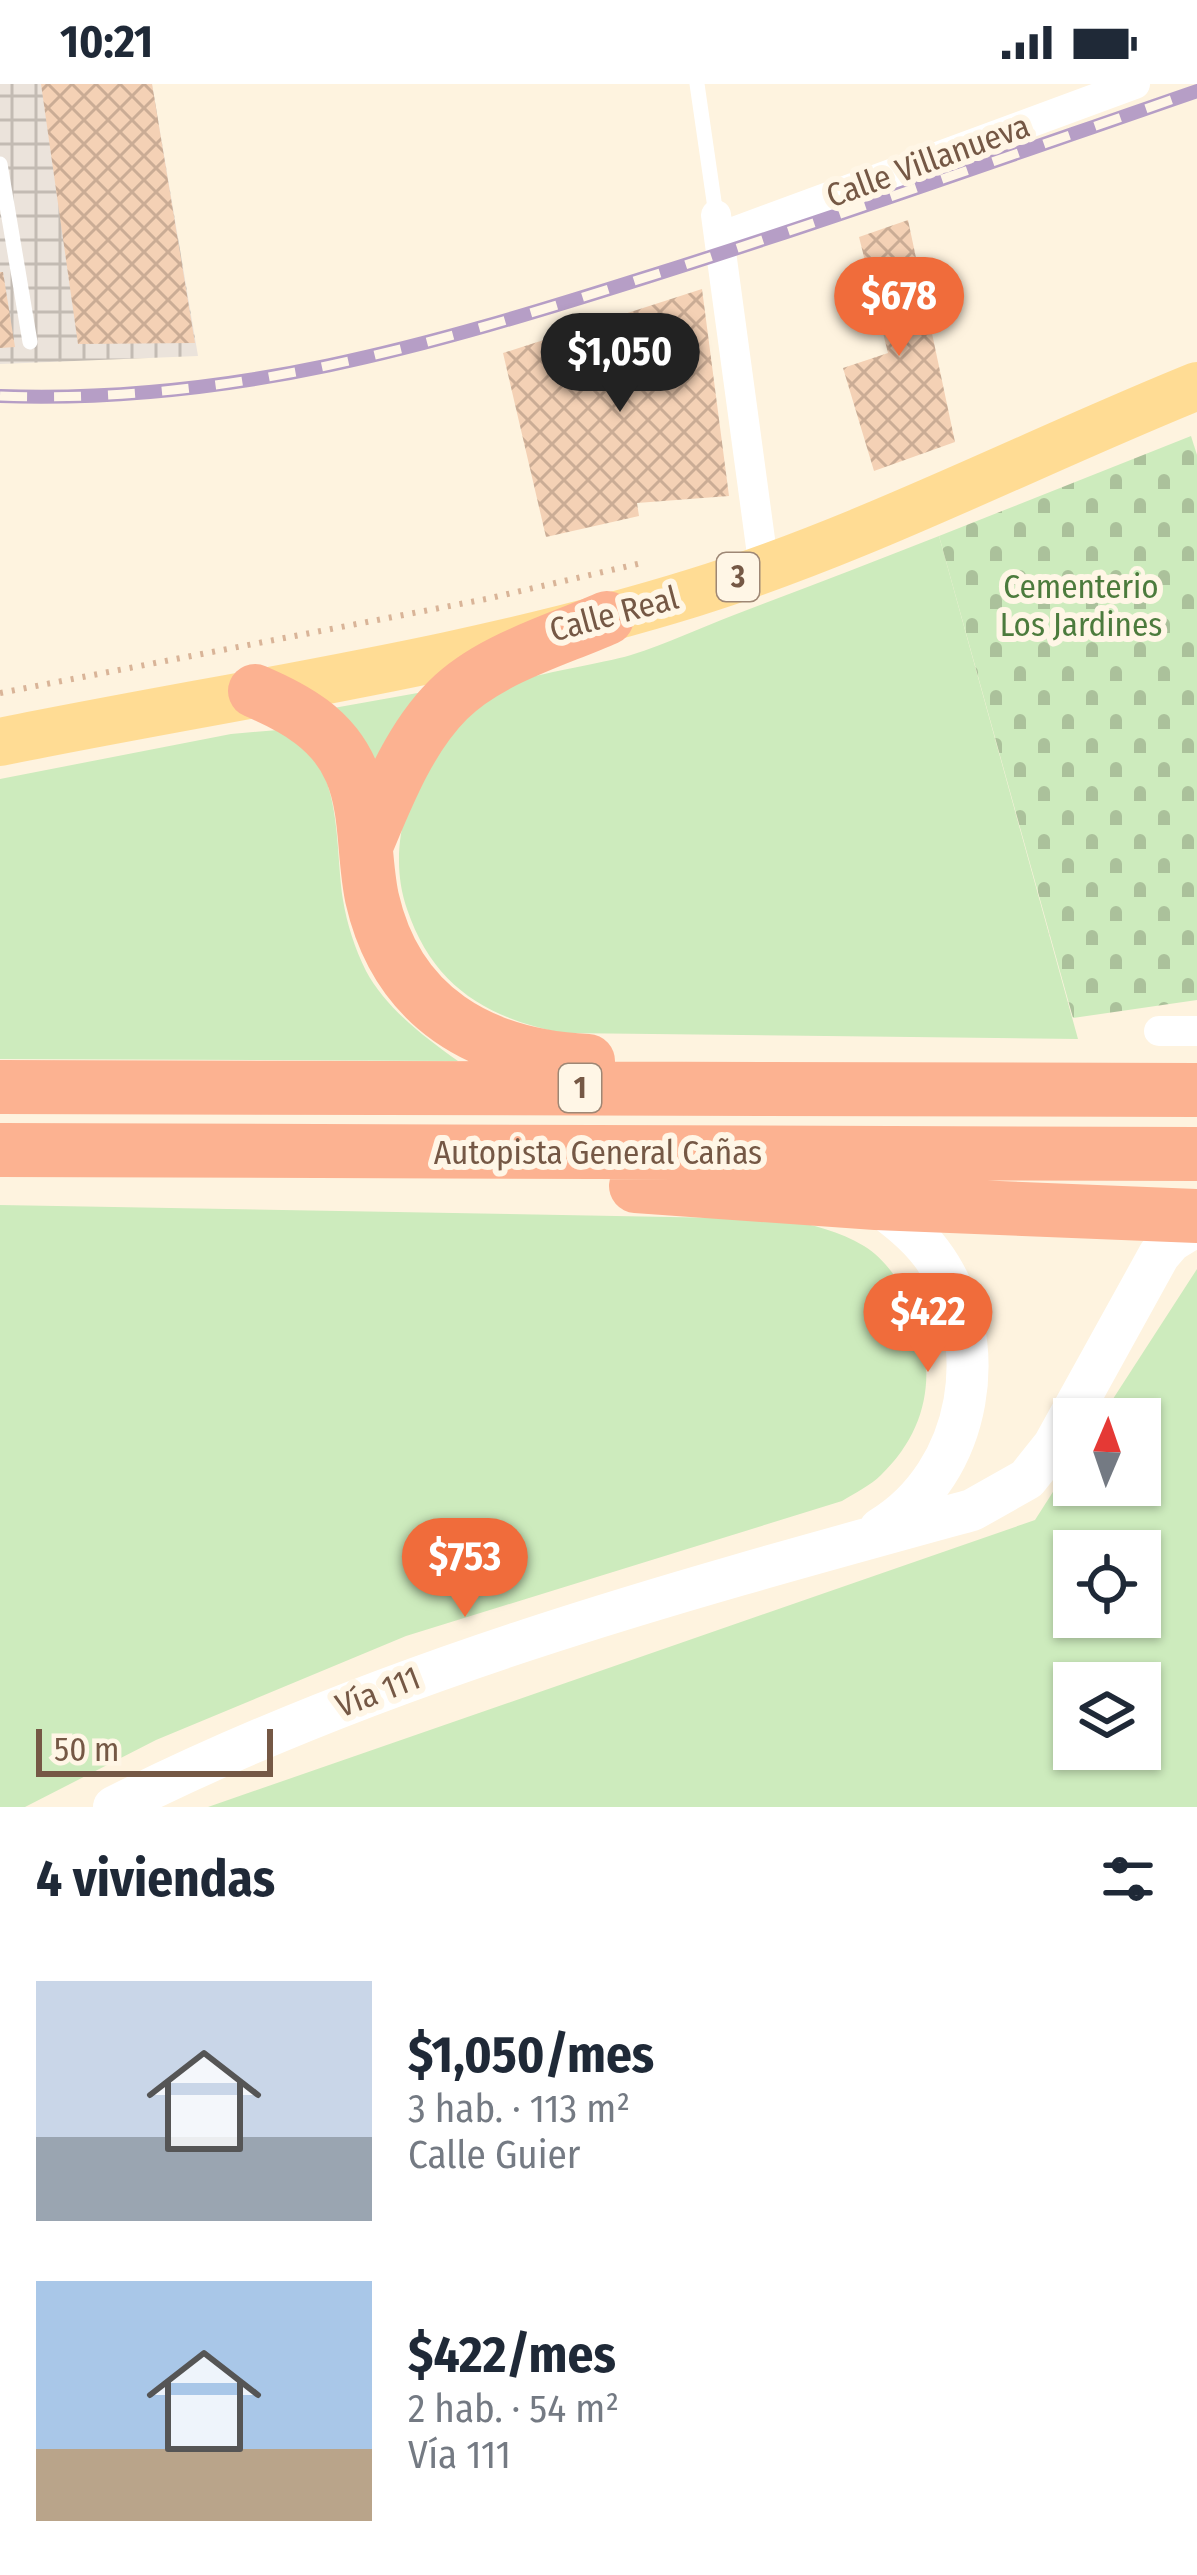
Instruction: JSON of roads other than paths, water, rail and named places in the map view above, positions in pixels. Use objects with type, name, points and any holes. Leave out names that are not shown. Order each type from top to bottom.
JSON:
[{"type":"highway","points":[[365,849],[419,737],[449,698],[491,668],[607,619]]},
{"type":"highway","points":[[255,691],[293,707],[326,734],[350,768],[363,807],[365,849],[383,936],[420,995],[447,1020],[494,1044],[548,1059],[1178,1089]]},
{"type":"highway","name":"Autopista General Cañas","points":[[0,1087],[1178,1089]]},
{"type":"highway","name":"Autopista General Cañas","points":[[0,1150],[1197,1154]]},
{"type":"highway","points":[[151,1152],[876,1203],[1197,1220]]},
{"type":"main road","name":"Calle Real","points":[[0,742],[607,619],[764,569],[1197,386]]},
{"type":"main road","name":"Vía 111","points":[[859,1541],[891,1522],[941,1467],[967,1396],[966,1340],[950,1286],[931,1253],[876,1203]]},
{"type":"main road","name":"Vía 111","points":[[114,1807],[208,1760],[392,1685],[563,1629],[972,1510],[1027,1479],[1054,1445],[1160,1255],[1197,1220]]},
{"type":"street","name":"Calle Villanueva","points":[[718,226],[1135,84]]},
{"type":"street","points":[[718,226],[764,569]]},
{"type":"street","points":[[1159,1031],[1197,1031]]},
{"type":"lane","points":[[698,84],[718,226]]},
{"type":"lane","points":[[0,164],[30,342]]},
{"type":"railway","points":[[0,396],[168,390],[249,380],[408,347],[716,255],[1197,91]]},
{"type":"park label","name":"Cementerio Los Jardines","points":[[1081,606]]}]
